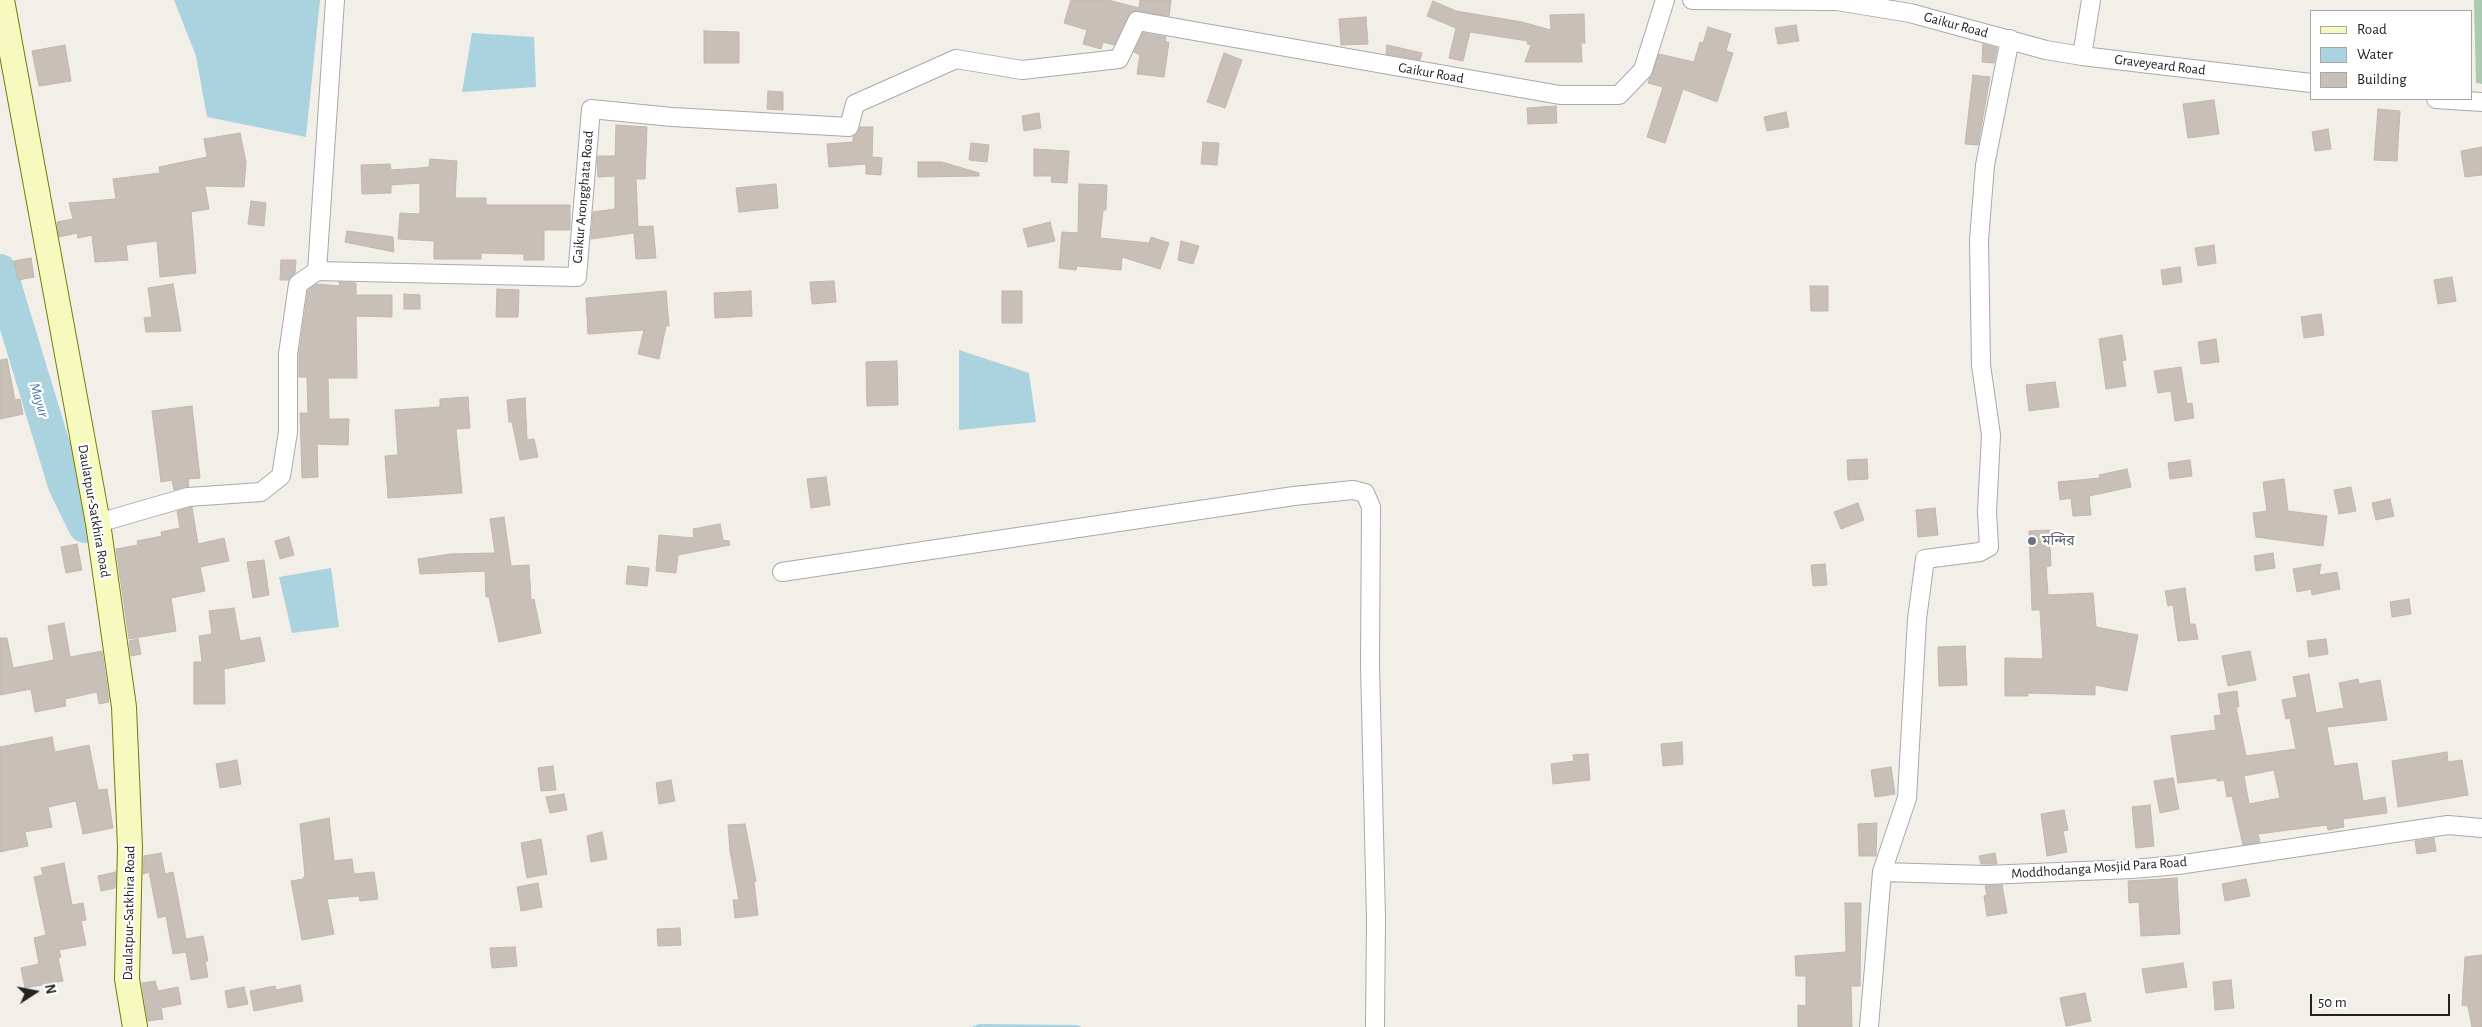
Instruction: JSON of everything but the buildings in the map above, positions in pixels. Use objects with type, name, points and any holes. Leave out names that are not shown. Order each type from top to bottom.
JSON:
[{"type":"main road","name":"Daulatpur-Satkhira Road","points":[[2,0],[98,523],[124,707],[130,847],[127,979],[135,1027]]},
{"type":"street","points":[[98,523],[188,497],[261,492],[281,476],[288,432],[288,354],[298,284],[317,271],[334,0]]},
{"type":"street","name":"Gaikur Road","points":[[1137,21],[1560,96],[1619,95],[1643,70],[1666,0]]},
{"type":"street","name":"Gaikur Road","points":[[1692,0],[1837,1],[1910,13],[2010,39]]},
{"type":"street","points":[[2082,56],[2091,0]]},
{"type":"street","name":"Gaikur Arongghata Road","points":[[317,271],[577,277],[591,109],[672,117],[849,127],[855,104],[956,59],[1022,70],[1119,59],[1137,21]]},
{"type":"street","points":[[1869,1027],[1882,872],[1907,798],[1917,620],[1924,559],[1980,552],[1988,548],[1987,512],[1991,435],[1981,365],[1980,240],[1984,165],[2010,39]]},
{"type":"street","name":"Graveyeard Road","points":[[2010,39],[2046,50],[2082,56],[2310,83]]},
{"type":"street","points":[[2451,100],[2482,102]]},
{"type":"street","points":[[782,572],[1294,496],[1353,490],[1365,493],[1371,507],[1370,664],[1376,918],[1375,1027]]},
{"type":"street","name":"Moddhodanga Mosjid Para Road","points":[[1882,872],[1986,875],[2132,869],[2178,865],[2448,825],[2482,828]]},
{"type":"green space","points":[[2474,0],[2482,0],[2482,84],[2476,83]]},
{"type":"water","points":[[174,0],[320,0],[306,137],[207,117],[196,56]]},
{"type":"water","points":[[472,33],[534,37],[536,87],[462,92]]},
{"type":"water","points":[[959,350],[1029,373],[1036,422],[959,430]]},
{"type":"water","points":[[331,568],[339,627],[292,633],[279,577]]},
{"type":"water","points":[[979,1024],[1077,1025],[1082,1027],[972,1027]]},
{"type":"waterway","name":"Mayur","points":[[0,271],[65,485],[85,526]]},
{"type":"place","name":"মন্দির","points":[[2032,541]]}]
